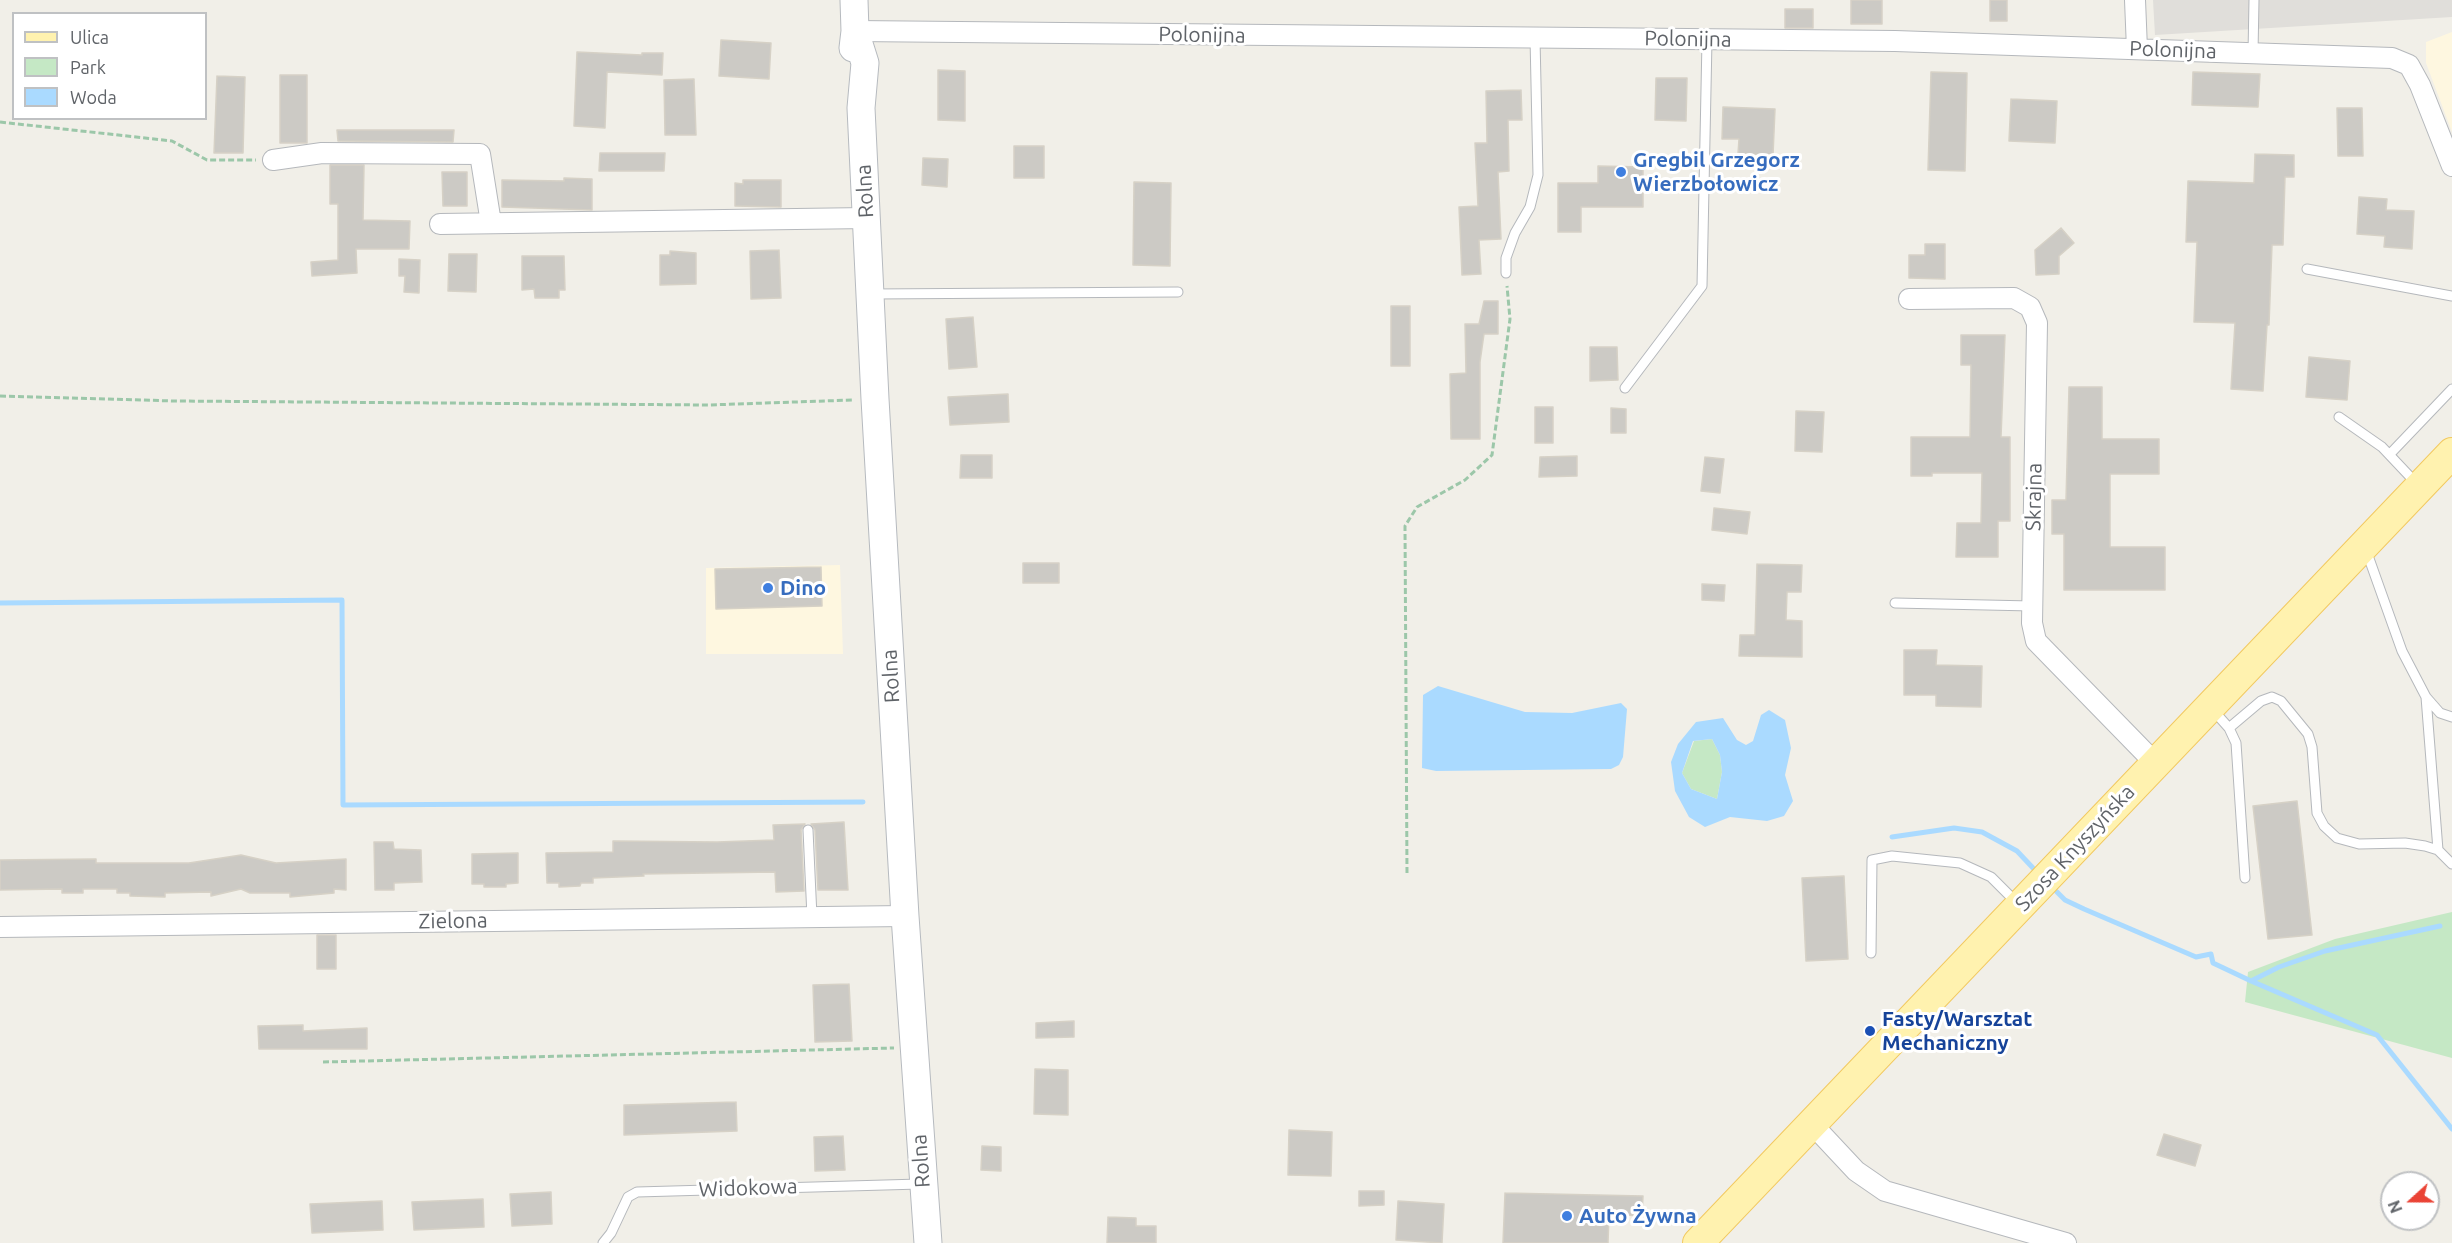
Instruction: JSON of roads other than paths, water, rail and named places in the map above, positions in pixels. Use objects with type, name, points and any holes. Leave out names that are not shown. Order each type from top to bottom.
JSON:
[{"type":"main road","name":"Szosa Knyszyńska","points":[[1698,1243],[2452,453]]},
{"type":"street","name":"Rolna","points":[[854,0],[855,31],[865,63],[861,108],[875,399],[905,916],[928,1243]]},
{"type":"street","points":[[2135,0],[2137,49]]},
{"type":"street","name":"Polonijna","points":[[855,31],[1895,41],[2392,58],[2409,65],[2420,85],[2452,165]]},
{"type":"street","points":[[273,160],[322,153],[480,154],[491,223]]},
{"type":"street","points":[[440,224],[867,218]]},
{"type":"street","name":"Skrajna","points":[[1909,299],[2014,298],[2030,307],[2037,323],[2032,606],[2032,623],[2036,641],[2155,763]]},
{"type":"street","name":"Zielona","points":[[0,927],[905,916]]},
{"type":"street","points":[[1812,1124],[1856,1170],[1885,1191],[2066,1243]]},
{"type":"lane","points":[[2253,53],[2254,0]]},
{"type":"lane","points":[[1506,273],[1506,258],[1515,233],[1530,207],[1538,175],[1535,38]]},
{"type":"lane","points":[[1625,388],[1702,286],[1707,40]]},
{"type":"lane","points":[[2307,270],[2452,296]]},
{"type":"lane","points":[[870,294],[1178,292]]},
{"type":"lane","points":[[2390,454],[2452,389]]},
{"type":"lane","points":[[2339,417],[2390,454],[2419,487]]},
{"type":"lane","points":[[2365,544],[2402,651],[2426,697],[2440,713],[2452,717]]},
{"type":"lane","points":[[1895,603],[2032,606]]},
{"type":"lane","points":[[2229,728],[2261,701],[2272,697],[2282,701],[2308,734],[2312,747],[2317,813],[2324,826],[2337,838],[2359,844],[2405,843],[2438,850],[2452,864]]},
{"type":"lane","points":[[2426,697],[2438,850]]},
{"type":"lane","points":[[2209,706],[2229,728],[2236,743],[2246,878]]},
{"type":"lane","points":[[808,830],[812,917]]},
{"type":"lane","points":[[1871,953],[1872,860],[1892,856],[1960,863],[1991,877],[2020,906]]},
{"type":"lane","name":"Widokowa","points":[[603,1243],[611,1233],[628,1197],[636,1192],[923,1184]]},
{"type":"water","points":[[1438,686],[1525,712],[1572,713],[1621,703],[1627,709],[1623,757],[1619,765],[1611,769],[1436,771],[1422,768],[1423,695]]},
{"type":"water","points":[[1769,710],[1785,720],[1791,748],[1785,775],[1793,801],[1784,816],[1767,821],[1730,817],[1705,827],[1689,817],[1675,791],[1671,762],[1678,744],[1696,722],[1723,718],[1737,740],[1746,745],[1753,741],[1761,715]],"holes":[[[1712,739],[1720,755],[1722,772],[1717,799],[1691,789],[1682,773],[1693,741]]]},
{"type":"waterway","points":[[0,603],[342,600],[343,805],[863,802]]},
{"type":"waterway","points":[[1892,837],[1954,828],[1982,832],[2017,851],[2033,868]]},
{"type":"waterway","points":[[2057,892],[2065,900],[2084,909],[2196,957],[2211,954],[2213,963],[2251,981]]},
{"type":"waterway","points":[[2440,926],[2325,951],[2279,967],[2251,981],[2377,1035],[2452,1129]]},
{"type":"place","name":"Gregbil Grzegorz Wierzbołowicz","points":[[1621,172]]},
{"type":"place","name":"Dino","points":[[768,588]]},
{"type":"place","name":"Fasty/Warsztat Mechaniczny","points":[[1870,1031]]},
{"type":"place","name":"Auto Żywna","points":[[1567,1216]]}]
